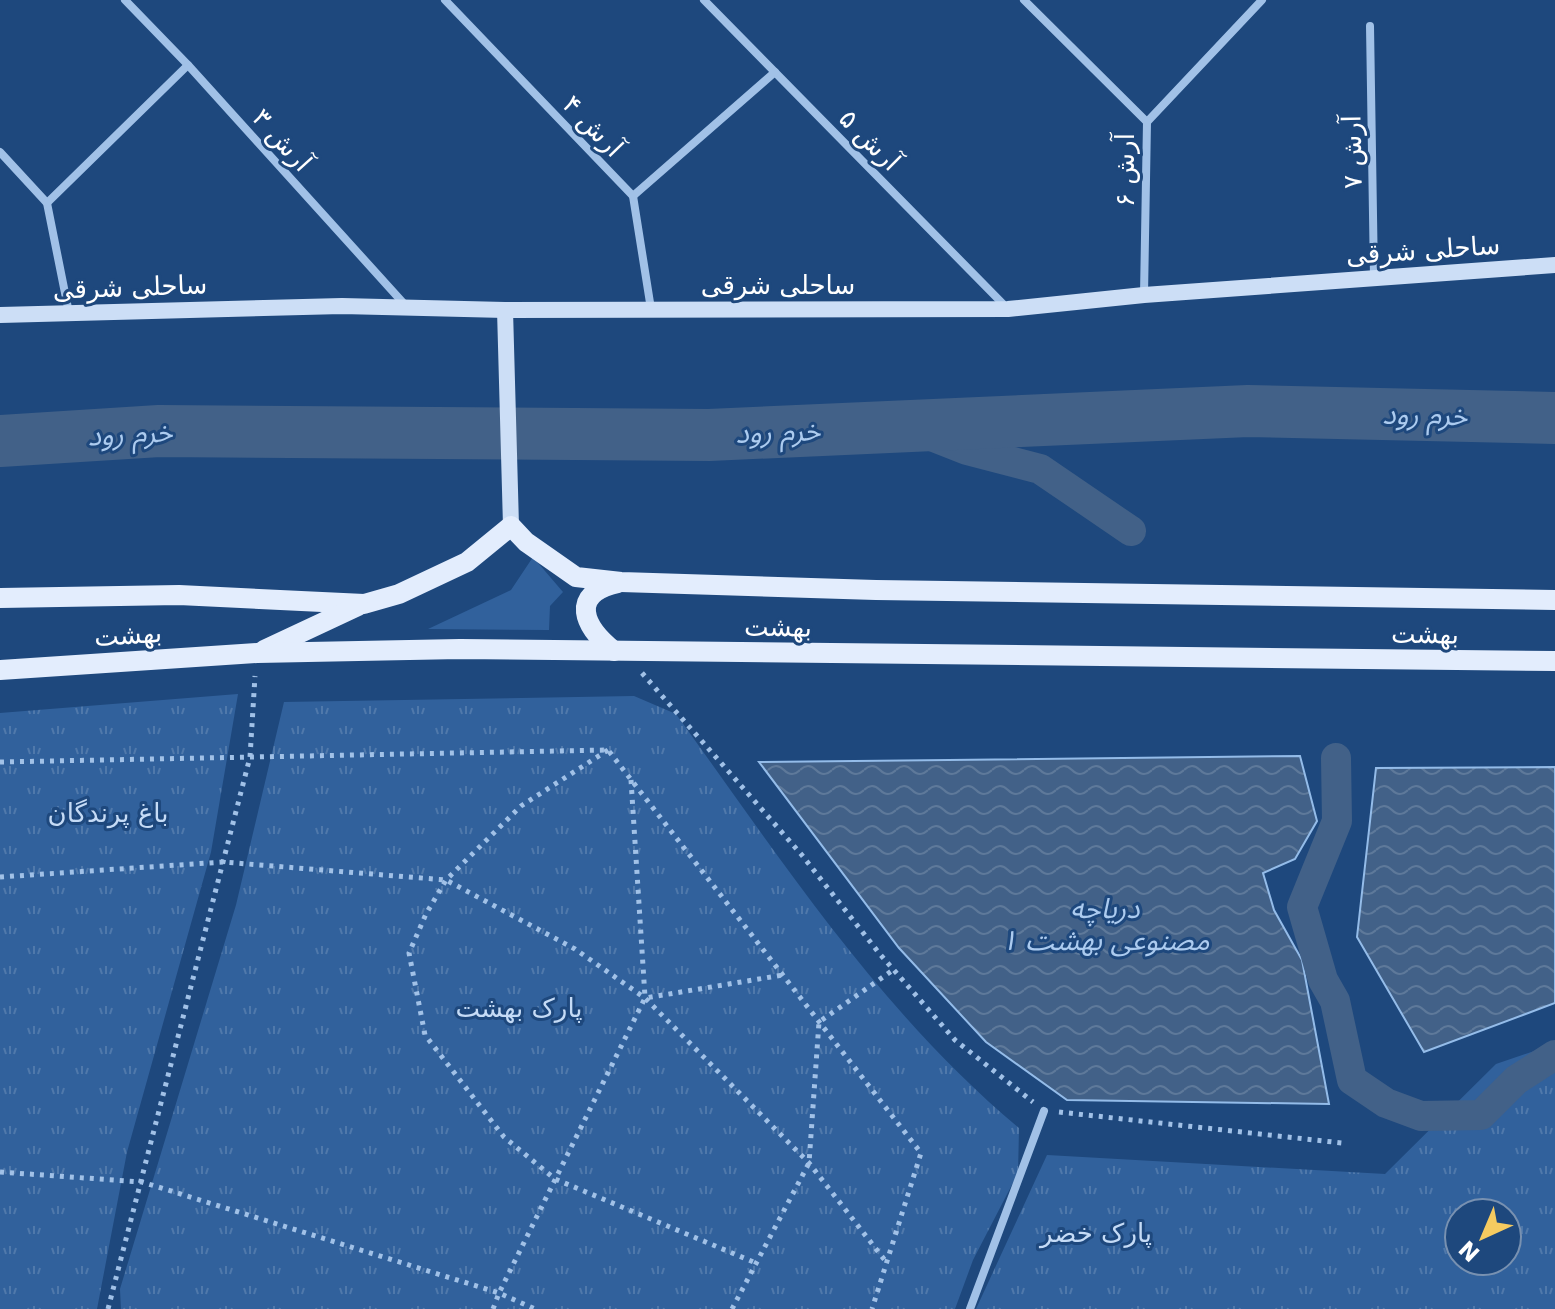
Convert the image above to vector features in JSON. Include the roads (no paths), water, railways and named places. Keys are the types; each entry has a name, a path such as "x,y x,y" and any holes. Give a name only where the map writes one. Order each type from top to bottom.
{"main road":[{"name":"ساحلی شرقی","path":"0,315 342,306 505,310 1008,309 1144,295 1555,265"},
{"path":"505,310 511,526"},
{"name":"بهشت","path":"0,598 179,595 364,604 399,594 467,562 511,526 526,542 576,577 621,582 876,590 1555,600"},
{"path":"618,651 592,632 586,607 589,597 601,587 621,582"},
{"path":"257,653 364,604"},
{"name":"بهشت","path":"0,670 257,653 460,649 1555,661"}],"street":[{"name":"آرش ۳","path":"125,0 188,65 408,308"},
{"name":"آرش ۴","path":"445,0 633,196"},
{"name":"آرش ۵","path":"704,0 1008,309"},
{"name":"آرش ۶","path":"1024,0 1147,122 1144,295"},
{"path":"1147,122 1262,0"},
{"name":"آرش ۷","path":"1370,26 1374,277"},
{"path":"47,203 188,65"},
{"path":"651,310 633,196 775,72"},
{"path":"0,152 47,203 69,313"},
{"path":"970,1309 1044,1111"}],"water":[{"name":"دریاچه مصنوعی بهشت ۱","path":"1300,756 1317,821 1295,859 1263,873 1274,910 1302,960 1329,1104 1067,1100 986,1042 899,948 759,762"},
{"path":"1555,767 1555,1003 1424,1052 1357,937 1376,768"}],"waterway":[{"name":"خرم رود","path":"0,441 159,431 709,435 1248,411 1555,418"},
{"path":"906,426 967,450 1040,469 1131,531"},
{"path":"1336,758 1337,821 1302,907 1323,980 1335,1001 1352,1080 1386,1103 1421,1116 1481,1115 1516,1080 1555,1055"}],"park label":[{"name":"باغ پرندگان","path":"108,813"},
{"name":"پارک بهشت","path":"519,1008"},
{"name":"پارک خضر","path":"1096,1233"}]}
